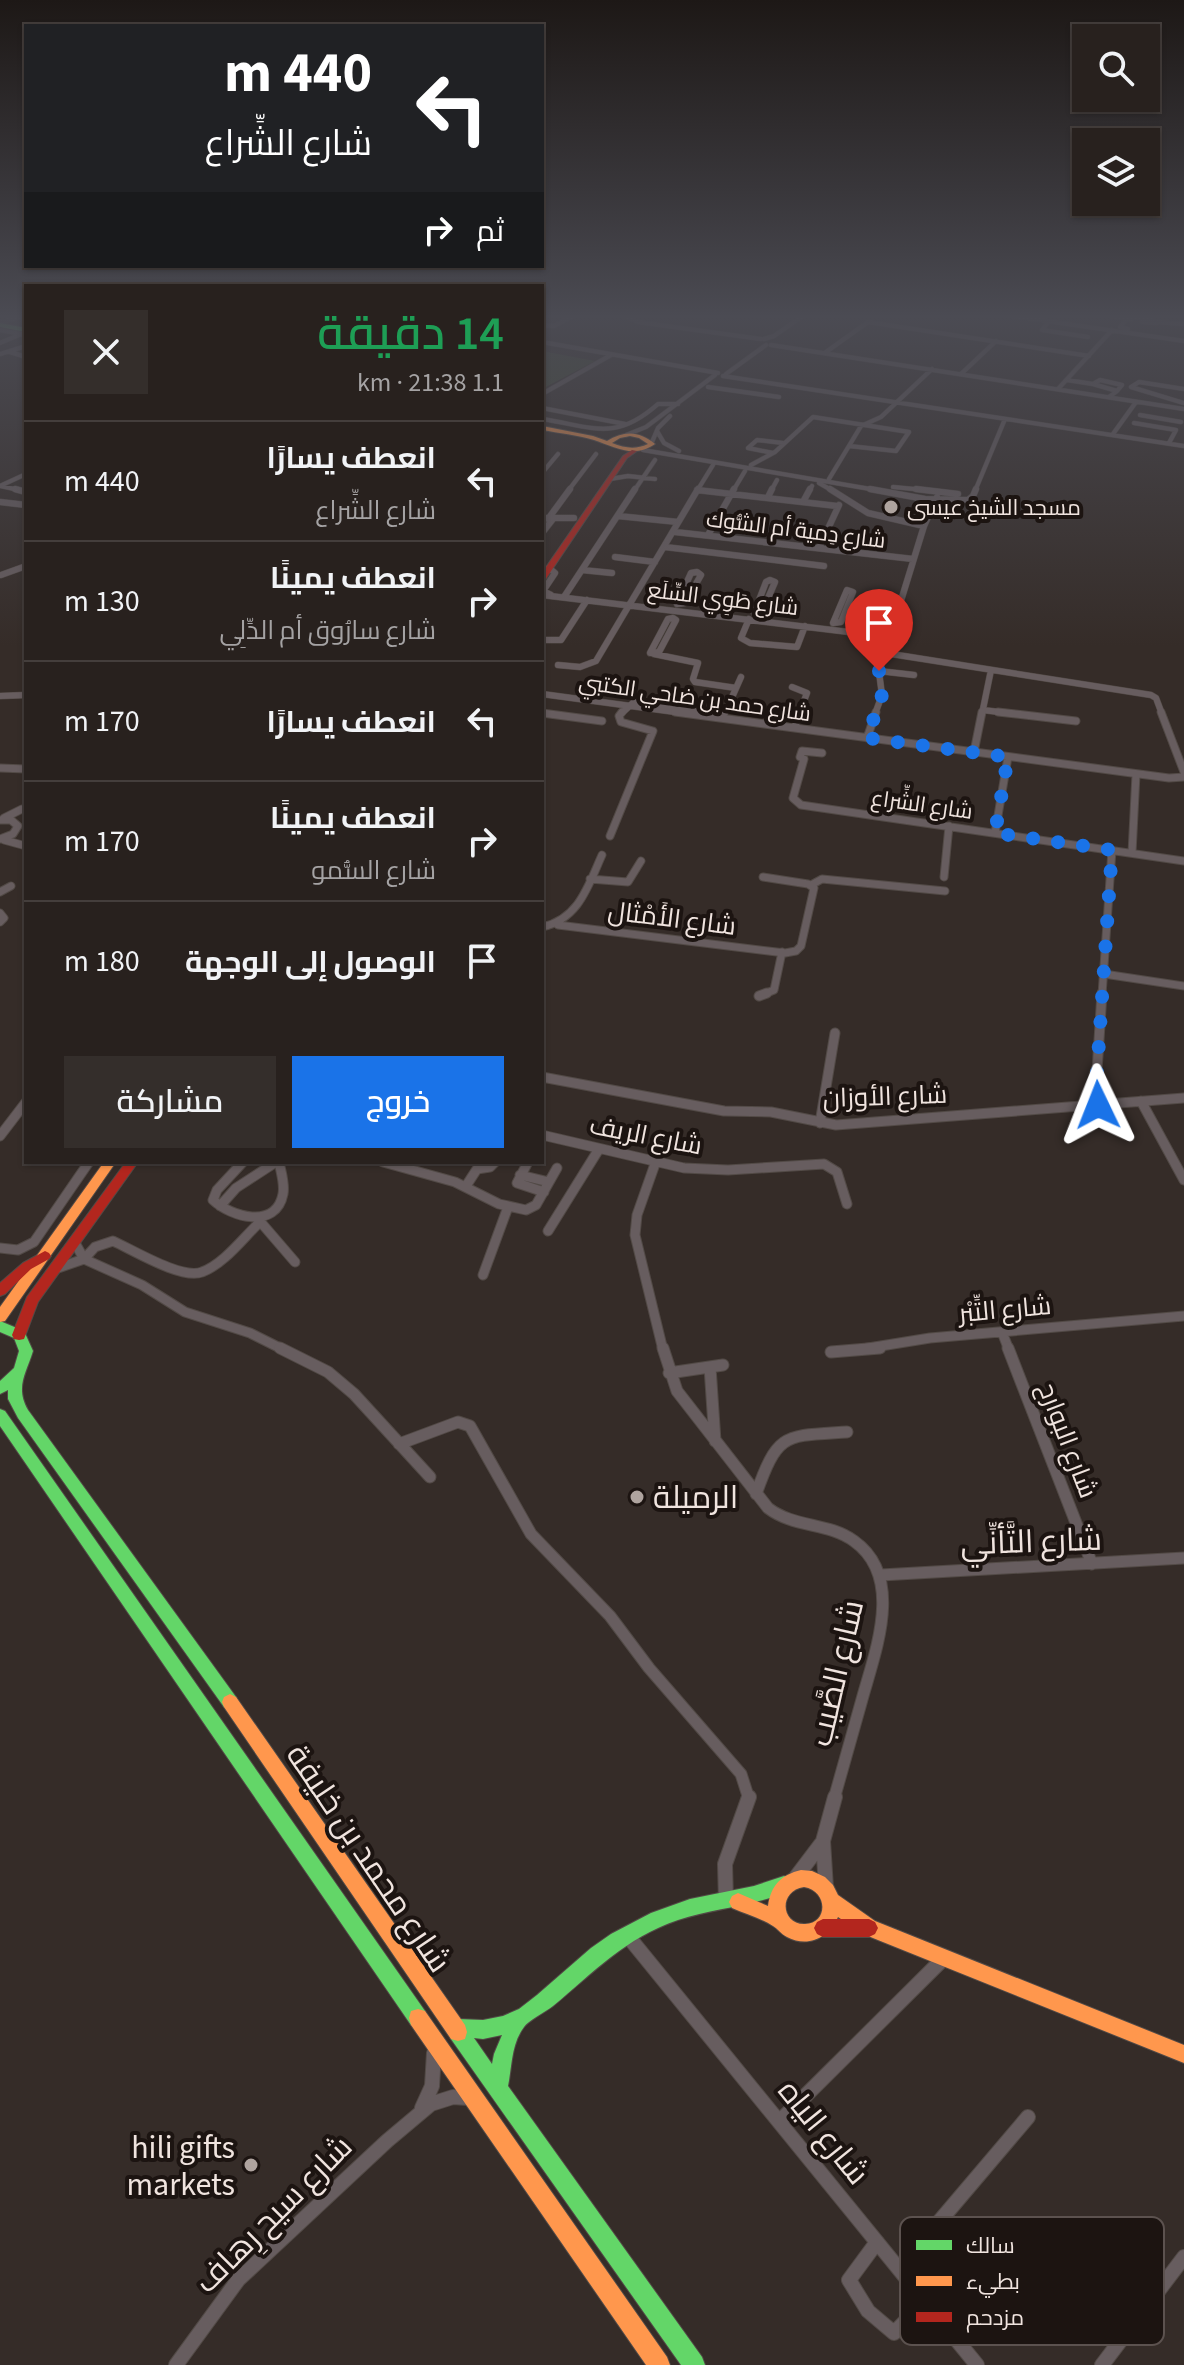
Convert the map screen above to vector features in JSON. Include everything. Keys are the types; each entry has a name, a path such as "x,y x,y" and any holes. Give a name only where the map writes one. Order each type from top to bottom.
{"main road":[{"path":"546,425 611,446 648,443"},
{"path":"554,425 620,430 641,436 648,443"},
{"path":"611,446 620,430"},
{"path":"544,569 618,475 626,456 648,443"},
{"path":"544,569 568,521 616,457 611,446"},
{"path":"0,1317 109,1164"},
{"path":"19,1335 27,1309 131,1164"},
{"path":"0,1291 27,1266 45,1256"},
{"path":"0,1326 19,1335 25,1345 25,1358 15,1377 0,1389"},
{"name":"شارع محمد بن خليفة","path":"15,1377 18,1406 184,1635 451,2023 694,2365"},
{"name":"شارع محمد بن خليفة","path":"0,1415 659,2365"},
{"path":"0,1436 26,1451"},
{"path":"451,2023 478,2033 498,2031 516,2023 601,1951 627,1935 678,1911 764,1894 789,1882 815,1881 829,1897 869,1928 1184,2054"},
{"path":"783,1921 778,1903 789,1882"},
{"path":"823,1928 829,1921 829,1897"},
{"path":"728,1901 763,1910 803,1934 823,1928 869,1928"},
{"path":"498,2089 503,2054 516,2023"}],"street":[{"path":"608,425 620,430 644,429 649,425"},
{"path":"620,430 631,425"},
{"path":"648,443 667,425"},
{"path":"708,535 745,471 761,467 803,425"},
{"path":"829,479 864,425"},
{"path":"849,446 896,451 909,432 866,425"},
{"path":"648,443 739,466 761,467 805,478 829,479 934,502 968,500 973,496 1002,425"},
{"path":"1051,425 1184,446"},
{"path":"1113,434 1119,425"},
{"path":"1144,425 1175,435 1169,443"},
{"path":"1160,429 1162,425"},
{"path":"1147,430 1160,429"},
{"path":"773,453 748,448 759,439 783,443"},
{"path":"648,443 853,484 973,496"},
{"path":"648,443 664,443 683,452"},
{"path":"544,471 558,454"},
{"path":"548,519 596,454"},
{"path":"564,597 655,460"},
{"path":"558,665 580,667 595,663 713,465"},
{"path":"739,466 745,471"},
{"path":"0,486 24,475"},
{"path":"618,475 655,479"},
{"path":"805,478 882,518 924,526"},
{"path":"768,497 777,480"},
{"path":"838,496 840,489 853,484"},
{"path":"0,486 24,492"},
{"path":"803,502 812,486"},
{"path":"697,490 837,506 849,503"},
{"path":"867,738 882,695 879,671 934,502 932,491"},
{"path":"0,502 24,505"},
{"path":"819,548 837,506"},
{"path":"618,516 678,522"},
{"path":"548,519 568,521"},
{"name":"شارع دِمية أم الشُّوك","path":"675,532 913,559"},
{"path":"665,547 824,566"},
{"path":"615,557 655,562"},
{"path":"1,575 24,567"},
{"path":"544,569 555,573 544,590"},
{"path":"582,570 612,573"},
{"path":"676,611 685,603 700,573 691,573 676,602 676,611 676,620 659,652 654,654 660,658 699,665 694,681 736,688"},
{"path":"753,618 753,610 766,581 774,581 762,612 753,618 741,638 750,643 795,647 805,626"},
{"path":"851,590 841,622 835,627 832,621 844,591 851,590"},
{"path":"544,592 551,595"},
{"name":"شارع طَوِي السِّلَع","path":"544,595 835,627 890,637"},
{"path":"544,640 561,640 587,600"},
{"name":"شارع حمد بن ضاحي الكتبي","path":"544,694 1136,774 1182,774 1156,701 1140,693 885,653"},
{"path":"974,752 991,670"},
{"path":"879,671 914,675"},
{"path":"725,713 741,677"},
{"path":"792,687 807,693 796,723"},
{"path":"0,696 24,695"},
{"path":"0,705 13,696"},
{"path":"610,836 653,731 621,722 619,716 626,706 640,701 844,729 849,736"},
{"path":"983,710 1076,721"},
{"path":"544,713 602,721"},
{"name":"شارع الشِّراع","path":"822,753 802,751 793,796 799,804 1184,861"},
{"path":"995,833 1008,757"},
{"path":"0,768 24,769"},
{"path":"1132,853 1136,774"},
{"path":"0,820 24,807"},
{"path":"24,807 17,817 16,828 24,845"},
{"path":"0,820 16,828"},
{"path":"944,877 949,826"},
{"path":"0,839 16,828"},
{"path":"0,839 24,845"},
{"path":"1098,1105 1096,1087 1112,850"},
{"path":"558,925 573,914 602,855"},
{"path":"590,879 628,882 641,861"},
{"path":"763,877 811,885"},
{"path":"811,885 818,879 945,891"},
{"path":"759,996 774,990 782,952 794,952 801,946 814,889 811,885"},
{"path":"0,892 11,886"},
{"path":"0,913 4,918 0,922"},
{"name":"شارع الأَمْثال","path":"544,927 558,925 782,952"},
{"path":"1104,974 1184,986"},
{"path":"820,1123 835,1033"},
{"name":"شارع الأوزان","path":"544,1079 724,1111 771,1112 844,1125 1184,1098"},
{"path":"1141,1101 1184,1180"},
{"path":"0,1136 24,1105"},
{"name":"شارع الريف","path":"544,1135 655,1164 699,1170 762,1171 829,1165 837,1172 847,1204"},
{"path":"548,1231 599,1149"},
{"path":"0,1248 18,1250 34,1242 88,1164"},
{"path":"241,1164 213,1200 241,1217 258,1219 295,1262"},
{"path":"220,1206 236,1188 275,1164"},
{"path":"55,1270 84,1259 102,1243 116,1241 182,1273 199,1274 214,1266 258,1219 281,1202 283,1190 278,1164"},
{"path":"466,1186 477,1169 489,1168 493,1164"},
{"path":"527,1164 517,1180 519,1184 544,1192"},
{"name":"شارع الصَّيب","path":"655,1164 637,1215 635,1235 669,1373 677,1391 756,1494 782,1518 839,1533 854,1541 867,1552 881,1575 884,1600 881,1628 823,1841 810,1862 789,1882"},
{"path":"411,1166 466,1186 508,1207 532,1209 557,1168"},
{"path":"520,1175 549,1182"},
{"path":"483,1275 508,1207"},
{"path":"75,1243 84,1259 142,1285 185,1312 250,1333 328,1372 354,1394 430,1477"},
{"name":"شارع التِّبْر","path":"831,1352 1002,1332 1184,1316"},
{"name":"شارع البوارح","path":"1002,1332 1092,1564"},
{"path":"669,1373 723,1365"},
{"path":"710,1367 715,1441"},
{"path":"399,1444 453,1423 463,1422 470,1426 531,1534 610,1616 649,1668 741,1774 749,1794 748,1804 725,1864 728,1901"},
{"path":"756,1494 771,1451 777,1444 795,1436 847,1432"},
{"name":"شارع التَّأنِّي","path":"881,1575 1184,1558"},
{"name":"شارع الصَّيب","path":"823,1841 829,1897"},
{"name":"شارع الياه","path":"627,1935 899,2269"},
{"path":"780,2121 943,1959"},
{"name":"شارع سيح رِهاف","path":"421,2112 434,2073 430,2034"},
{"name":"شارع سيح رِهاف","path":"176,2365 238,2280 421,2112 431,2104 453,2097 475,2100"},
{"path":"943,2217 1028,2117"},
{"path":"877,2242 849,2280 851,2288 883,2329 894,2333 900,2327"},
{"path":"1164,2283 1184,2257"},
{"name":"شارع الياه","path":"961,2345 977,2365"},
{"path":"1102,2365 1117,2345"}],"traffic: fast":[{"path":"0,1326 19,1335 26,1351 20,1371 0,1389"},
{"path":"15,1377 15,1399 23,1414 230,1702"},
{"path":"0,1415 418,2018"},
{"path":"458,2028 483,2030 505,2025 525,2015 617,1940 657,1919 784,1885"},
{"path":"499,2084 503,2054 516,2023"},
{"path":"458,2032 694,2365"}],"traffic: slow":[{"path":"544,428 607,444"},
{"path":"630,435 652,444 630,450 607,444 618,437 630,435"},
{"path":"0,1317 109,1164"},
{"path":"230,1702 458,2032"},
{"path":"804,1879 823,1887 831,1906 823,1925 804,1933 785,1925 777,1906 785,1887 804,1879"},
{"path":"831,1901 869,1928 1184,2054"},
{"path":"738,1902 783,1921"},
{"path":"418,2018 659,2365"}],"traffic: jam":[{"path":"544,575 625,457 634,451"},
{"path":"19,1335 32,1300 131,1164"},
{"path":"0,1291 27,1266 45,1256"},
{"path":"823,1928 869,1928"}],"place":[{"name":"مسجد الشيخ عيسى","path":"891,507"},
{"name":"الرميلة","path":"637,1497"},
{"name":"hili gifts markets","path":"251,2165"}],"route":[{"path":"879,671 882,695 867,738 1008,757 995,833 1112,850 1096,1087 1098,1105"}]}
